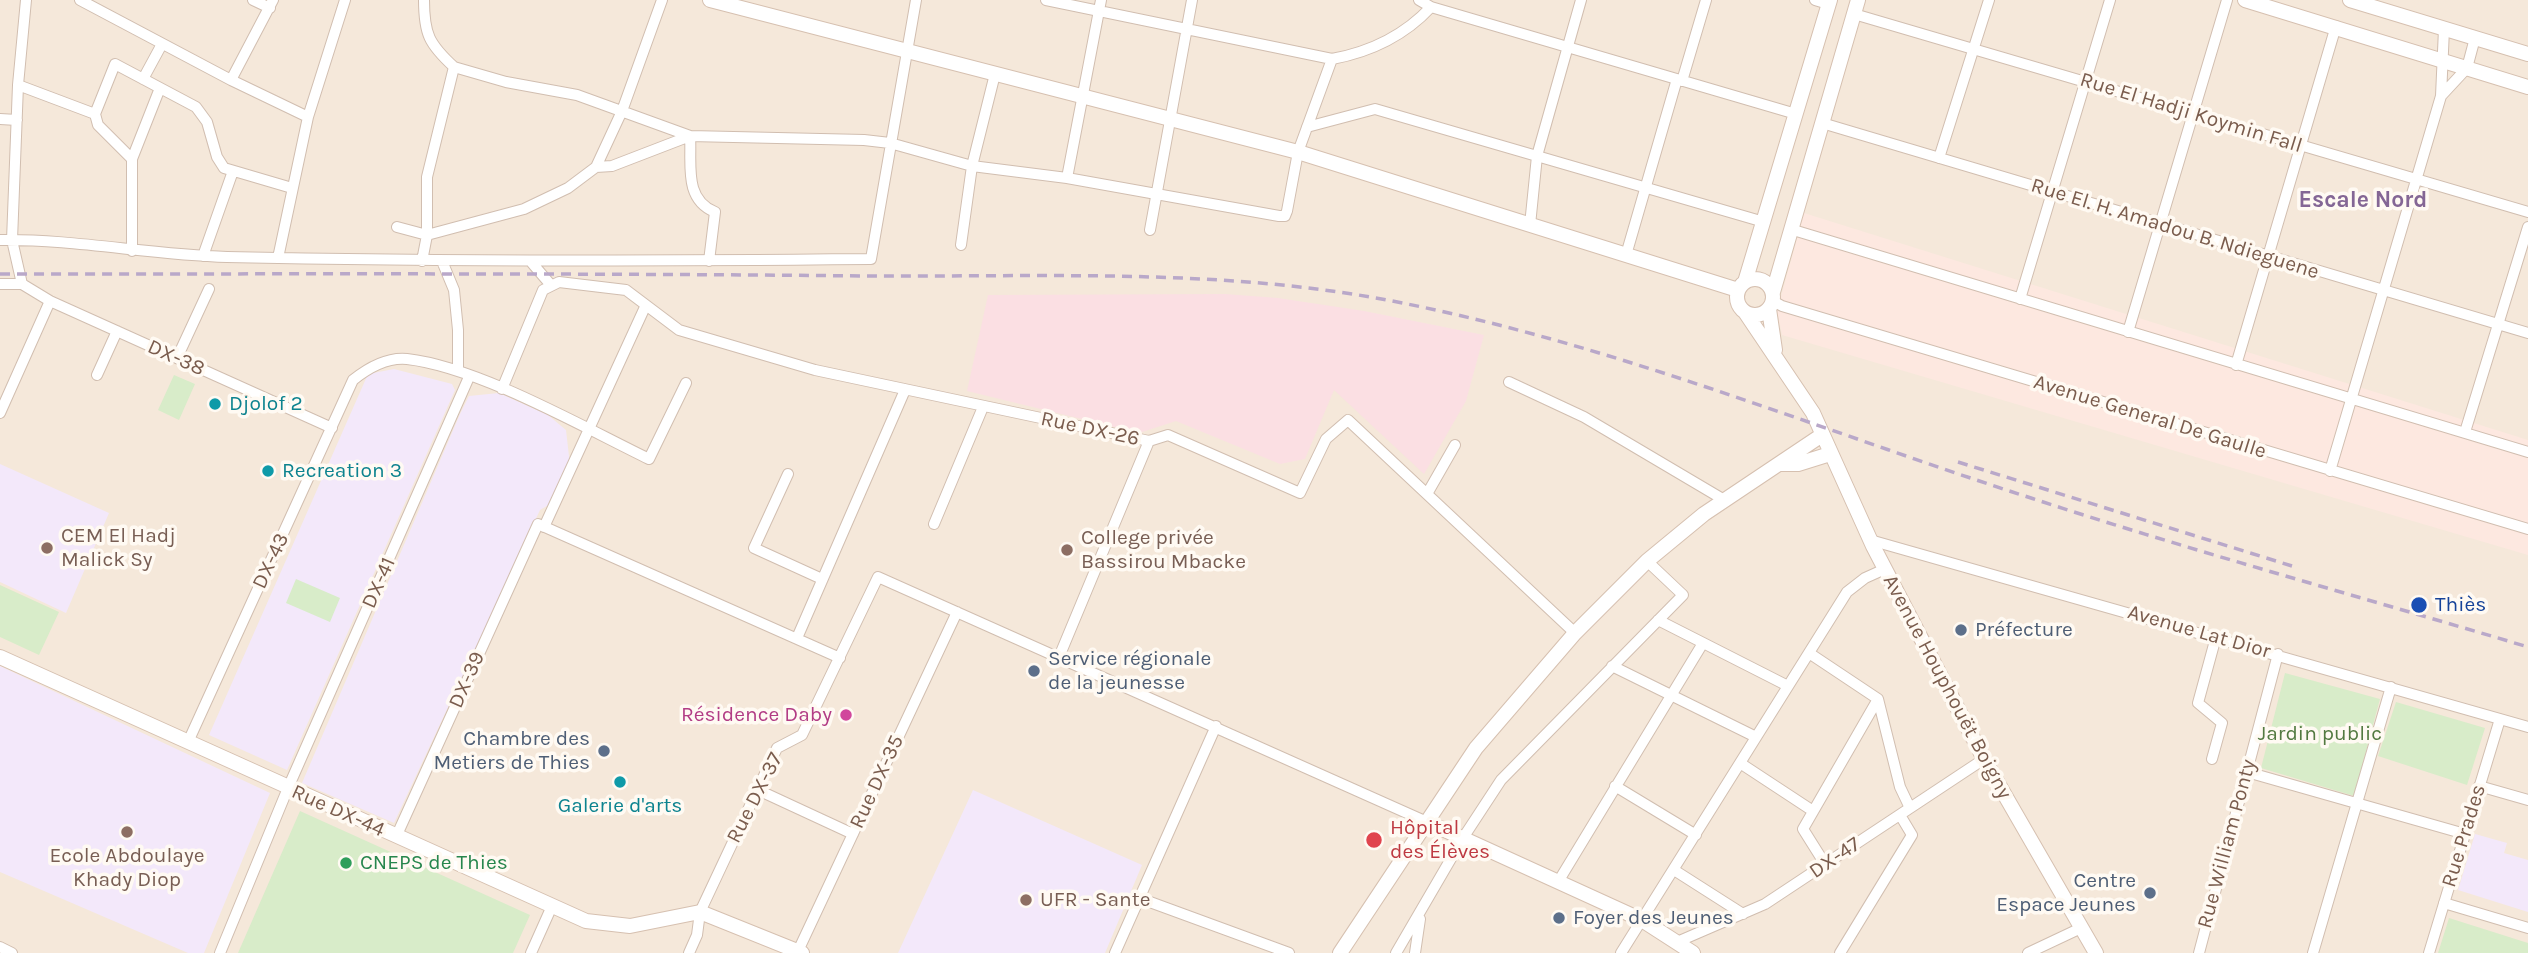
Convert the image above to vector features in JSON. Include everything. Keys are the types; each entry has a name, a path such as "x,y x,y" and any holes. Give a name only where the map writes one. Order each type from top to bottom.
{"main road":[{"path":"710,0 736,3 906,51 1171,117 1298,152 1626,256 1742,286 1762,280 1772,301"},
{"path":"2245,0 2528,87"},
{"path":"2350,0 2528,54"},
{"path":"1772,301 1755,315 1745,312 1738,302 1796,114 1824,1"},
{"path":"1776,355 1772,301 1790,229 1856,7"},
{"name":"Avenue Houphouët Boigny","path":"1745,312 1813,413 1870,540 1984,759 2096,953"},
{"path":"1340,953 1476,748 1575,633 1647,561 1704,514 1822,435"},
{"path":"1782,464 1798,464 1830,453"},
{"name":"Rue DX-44","path":"0,657 586,921 630,926 701,912"},
{"path":"1427,822 1642,920 1693,953"},
{"path":"701,912 800,952"}],"street":[{"path":"0,285 22,284 12,240 18,85 26,0"},
{"path":"80,0 231,80 308,117"},
{"path":"231,80 272,4 253,0"},
{"path":"278,258 308,117 345,0"},
{"path":"424,0 426,35 454,67 506,82 577,95 690,136 890,143 972,166 1067,178 1285,215 1298,152 1332,59"},
{"path":"397,227 427,235 524,209 568,188 596,167 622,111 662,0"},
{"path":"0,240 202,256 278,258 532,263 871,259 916,0"},
{"path":"1046,0 1100,6 1186,28 1332,59 1361,53 1413,26 1431,7"},
{"path":"1150,230 1192,0"},
{"path":"1419,0 1431,7 1796,114"},
{"path":"1530,226 1537,156 1581,0"},
{"path":"1626,256 1645,188 1706,0"},
{"path":"1940,158 1989,0"},
{"path":"2020,299 2110,0"},
{"path":"2128,332 2227,0"},
{"path":"1067,178 1100,6"},
{"name":"Rue El Hadji Koymin Fall","path":"1856,7 1974,49 2528,212"},
{"path":"2236,365 2336,26"},
{"path":"2330,471 2441,96 2444,29"},
{"path":"2441,96 2467,68 2476,38"},
{"path":"143,79 162,44"},
{"path":"132,159 98,125 95,114 115,64 196,107 206,122 217,157 224,168 292,188"},
{"path":"422,261 427,235 427,177 454,67"},
{"path":"961,245 972,166 995,74"},
{"path":"18,85 95,114"},
{"path":"132,251 132,159 160,88"},
{"path":"1307,127 1375,109 1764,222"},
{"path":"0,119 17,120"},
{"name":"Rue El. H. Amadou B. Ndieguene","path":"1822,123 2383,291 2436,303 2528,333"},
{"path":"596,167 612,166 690,136"},
{"path":"690,136 692,188 701,203 715,212 709,261"},
{"path":"202,256 233,171"},
{"path":"2465,432 2528,228"},
{"path":"1790,229 2528,452"},
{"path":"442,261 454,290 458,371 589,429 649,459 686,383"},
{"path":"502,389 543,290 550,284 532,263"},
{"name":"DX-38","path":"22,284 50,301 332,428"},
{"name":"Rue DX-26","path":"550,284 626,290 669,324 697,336 815,370 1149,441 1168,435 1300,494 1326,439 1348,420 1427,494"},
{"path":"177,358 209,289"},
{"path":"0,413 50,301"},
{"name":"Avenue General De Gaulle","path":"1772,301 2528,529"},
{"name":"DX-39","path":"396,837 645,307"},
{"path":"97,375 117,331"},
{"name":"DX-43","path":"188,743 353,380 369,367 404,359 458,371"},
{"name":"DX-41","path":"220,953 288,788 470,377"},
{"path":"1508,382 1584,417 1726,501"},
{"path":"797,638 905,390"},
{"path":"934,524 982,407"},
{"path":"1059,657 1149,441"},
{"path":"1455,445 1427,494 1575,633"},
{"path":"788,474 754,548 822,579"},
{"path":"541,526 840,658"},
{"name":"Avenue Lat Dior","path":"1870,540 2528,727"},
{"path":"1396,953 1463,838 1502,780 1684,595 1647,561"},
{"path":"1621,953 1847,592 1865,578 1885,569"},
{"name":"Rue DX-37","path":"689,953 697,935 701,912 777,748 802,735 878,577 957,612"},
{"path":"957,612 1427,822"},
{"name":"Rue DX-35","path":"800,952 957,612"},
{"path":"1658,620 1788,686"},
{"path":"2212,759 2222,723 2199,703 2216,637"},
{"path":"1558,882 1703,642"},
{"path":"1809,653 1878,699 1899,787 1910,808"},
{"name":"Rue William Ponty","path":"2199,953 2278,654"},
{"path":"1612,666 1756,737"},
{"path":"2313,953 2391,687"},
{"path":"1825,864 1803,829 1878,699"},
{"name":"Rue Prades","path":"2429,953 2500,719"},
{"path":"1115,953 1216,726"},
{"name":"DX-47","path":"1677,943 1765,904 1984,759"},
{"path":"1740,763 1813,811"},
{"path":"2246,772 2465,834"},
{"path":"1615,786 1696,835"},
{"path":"2479,786 2528,800"},
{"path":"758,790 853,834"},
{"path":"1840,953 1912,835 1900,815"},
{"path":"1674,870 1743,914"},
{"path":"1139,898 1289,953"},
{"path":"2444,903 2528,928"},
{"path":"531,953 552,906"},
{"path":"1415,953 1420,913"},
{"path":"2028,953 2081,928"},
{"path":"0,947 12,953"}],"shaded area":[{"path":"0,0 2528,0 2528,953 0,953"},
{"path":"1804,213 2528,440 2528,555 1782,335 1777,311"},
{"path":"1225,294 1278,298 1364,311 1484,335 1466,401 1424,474 1334,390 1305,459 1280,464 1176,421 1139,433 967,391 988,295"},
{"path":"394,369 452,384 455,390 287,770 209,735 368,374"},
{"path":"499,393 548,415 566,430 570,465 552,503 540,510 394,823 302,783 469,396"},
{"name":"CEM El Hadj Malick Sy","path":"0,464 109,513 66,613 0,582"},
{"name":"Ecole Abdoulaye Khady Diop","path":"0,666 270,793 204,953 188,953 0,872"},
{"name":"UFR - Sante","path":"973,790 1142,865 1105,953 898,953"},
{"path":"2475,834 2507,843 2504,853 2528,860 2528,912 2458,890"}],"green space":[{"path":"174,375 195,384 179,420 158,410"},
{"path":"296,579 340,598 330,622 286,603"},
{"path":"0,585 59,612 39,655 0,637"},
{"name":"Jardin public","path":"2285,673 2380,699 2354,796 2261,768"},
{"path":"2396,702 2485,728 2467,785 2378,756"},
{"name":"CNEPS de Thies","path":"300,811 530,915 513,953 238,953"},
{"path":"2449,918 2528,943 2528,953 2438,953"}],"railway":[{"path":"0,274 1129,276 1259,283 1323,290 1387,300 1551,339 1712,389 2093,518 2528,647"},
{"path":"1958,462 2292,566"}],"place":[{"name":"Djolof 2","path":"215,404"},
{"name":"Recreation 3","path":"268,471"},
{"name":"CEM El Hadj Malick Sy","path":"47,548"},
{"name":"College privée Bassirou Mbacke","path":"1067,550"},
{"name":"Thiès","path":"2419,605"},
{"name":"Préfecture","path":"1961,630"},
{"name":"Service régionale de la jeunesse","path":"1034,671"},
{"name":"Résidence Daby","path":"846,715"},
{"name":"Chambre des Metiers de Thies","path":"604,751"},
{"name":"Galerie d'arts","path":"620,782"},
{"name":"Ecole Abdoulaye Khady Diop","path":"127,832"},
{"name":"Hôpital des Élèves","path":"1374,840"},
{"name":"CNEPS de Thies","path":"346,863"},
{"name":"Centre Espace Jeunes","path":"2150,893"},
{"name":"UFR - Sante","path":"1026,900"},
{"name":"Foyer des Jeunes","path":"1559,918"}],"district":[{"name":"Escale Nord","path":"2363,200"}]}
